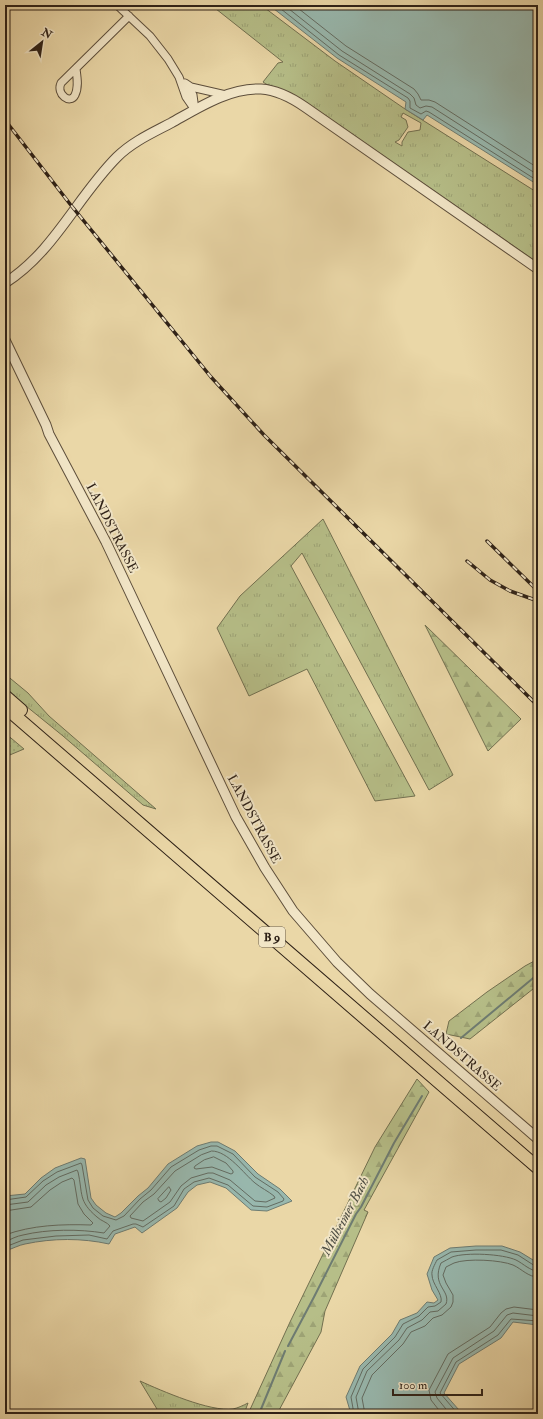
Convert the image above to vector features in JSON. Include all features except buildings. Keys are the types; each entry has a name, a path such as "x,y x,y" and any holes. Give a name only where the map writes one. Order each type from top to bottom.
{"highway":[{"name":"B 9","path":"5,696 538,1157"},
{"name":"B 9","path":"5,707 538,1168"}],"street":[{"path":"117,5 150,36 163,51 179,77 186,97 194,110"},
{"path":"76,69 129,16"},
{"path":"179,77 193,95 194,110"},
{"path":"185,83 191,87 226,95"},
{"path":"5,283 14,277 47,246 103,172 118,156 143,138 194,110 226,95 261,89 279,93 291,98 538,269"},
{"path":"5,275 24,268"},
{"path":"5,340 49,434"},
{"path":"5,353 41,423 49,434"},
{"name":"LANDSTRASSE","path":"49,434 106,542 236,817 265,868 293,911 337,962 370,994 538,1139"}],"green space":[{"path":"211,5 261,5 335,61 405,109 538,193 538,263 303,100 263,82 278,63 283,62","holes":["403,113 421,123 420,130 408,132 402,142 402,146 395,142 399,140 408,127 406,120 401,117"]},
{"path":"323,519 453,775 429,790 302,553 291,566 415,796 375,801 307,669 249,696 217,628 240,596"},
{"path":"425,625 521,719 488,751"},
{"path":"5,674 28,693 49,716 156,809 143,805 63,736 5,689"},
{"path":"5,733 24,749 5,757"},
{"path":"538,959 538,985 470,1039 446,1034 449,1021 487,992"},
{"path":"417,1079 429,1092 364,1210 368,1212 325,1311 321,1332 277,1414 248,1414 290,1322 375,1147"},
{"path":"140,1381 186,1400 212,1407 233,1409 248,1403 244,1414 160,1414"}],"water":[{"path":"269,5 538,5 538,185 427,115 423,120 405,109 406,102 337,58"},
{"path":"211,1142 218,1142 235,1151 258,1174 280,1189 292,1201 267,1211 251,1210 226,1188 210,1182 197,1185 188,1192 177,1208 142,1233 135,1227 115,1234 109,1244 78,1240 57,1240 20,1245 5,1251 5,1196 25,1194 41,1178 55,1168 81,1158 85,1159 91,1198 96,1205 106,1213 115,1217 148,1188 168,1164 197,1146"},
{"path":"502,1246 520,1252 538,1263 538,1325 513,1322 501,1338 459,1364 444,1393 459,1410 465,1414 351,1414 346,1397 360,1366 392,1334 400,1320 417,1313 427,1302 434,1303 438,1300 432,1290 427,1274 434,1257 450,1248"}],"waterway":[{"name":"Mülheimer Bach","path":"461,1038 538,974"},
{"name":"Mülheimer Bach","path":"288,1346 394,1143 422,1096"},
{"name":"Mülheimer Bach","path":"259,1414 285,1351"}],"railway":[{"path":"5,120 70,204 211,377 264,435 538,706"},
{"path":"487,541 538,591"},
{"path":"467,561 490,580 510,591 538,601"}]}
